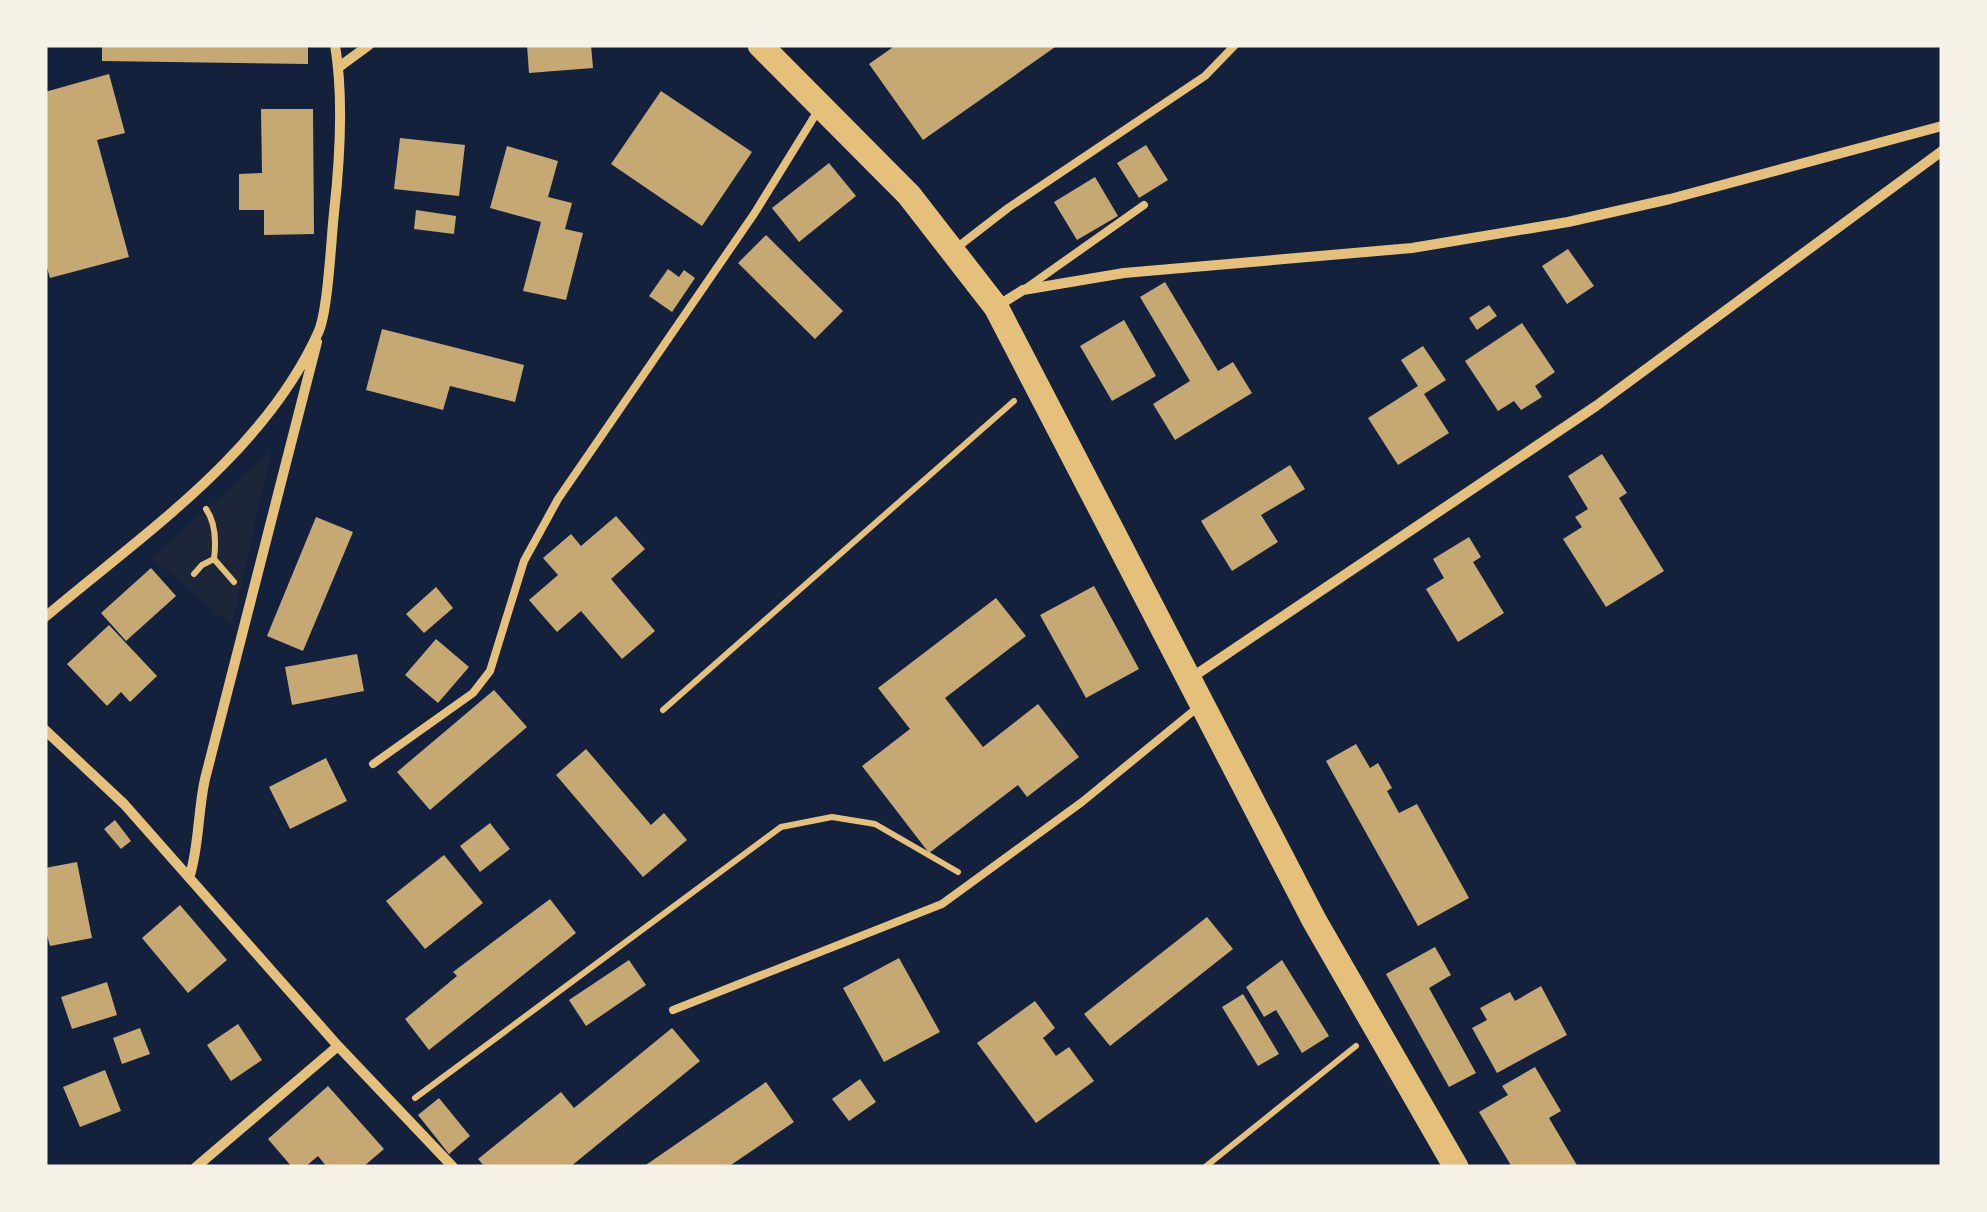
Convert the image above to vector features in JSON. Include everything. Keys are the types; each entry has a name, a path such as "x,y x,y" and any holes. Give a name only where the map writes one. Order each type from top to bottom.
{"main road":[{"path":"760,45 910,195 996,308 1314,920 1456,1167"}],"street":[{"path":"190,875 205,779 320,330 337,181 335,45"},
{"path":"338,67 369,45"},
{"path":"996,308 1023,290 1124,274 1412,248 1568,222 1670,200 1942,126"},
{"path":"1190,679 1596,406 1942,151"},
{"path":"45,617 192,493 260,424 320,330"},
{"path":"45,730 124,804 338,1046 453,1167"},
{"path":"196,1167 338,1046"}],"lane":[{"path":"952,252 1008,208 1205,76 1234,45"},
{"path":"373,764 473,693 490,672 524,561 558,499 754,214 820,108"},
{"path":"1023,290 1144,206"},
{"path":"673,1010 942,904 1082,802 1202,704"}],"path":[{"path":"663,710 1035,382"},
{"path":"192,493 210,515 216,543 214,559 222,572 252,596"},
{"path":"194,574 214,559"},
{"path":"399,1110 781,827 832,817 875,824 953,870 989,870"},
{"path":"1204,1167 1377,1029"}],"shaded area":[{"path":"271,451 232,626 152,558"}],"building":[{"path":"102,45 308,45 308,64 102,61"},
{"path":"527,45 591,45 593,68 529,73"},
{"path":"896,45 1058,45 923,140 869,64"},
{"path":"109,74 125,133 97,140 129,257 50,278 45,261 45,92"},
{"path":"661,91 752,152 702,226 611,164"},
{"path":"261,109 313,109 314,234 264,235 264,210 239,210 239,174 262,173"},
{"path":"400,138 465,145 459,196 394,189"},
{"path":"1146,145 1168,180 1139,198 1117,163"},
{"path":"507,146 558,161 548,197 572,203 565,229 583,233 566,300 523,291 541,222 490,208"},
{"path":"829,163 856,196 799,242 772,208"},
{"path":"1095,177 1118,216 1077,240 1054,202"},
{"path":"416,210 456,216 454,234 414,229"},
{"path":"766,235 843,311 815,339 738,263"},
{"path":"1568,249 1594,286 1567,304 1542,266"},
{"path":"668,269 679,277 684,270 695,278 672,312 649,296"},
{"path":"1165,282 1218,371 1233,362 1252,393 1175,440 1153,404 1190,381 1140,297"},
{"path":"1489,305 1497,316 1477,330 1469,318"},
{"path":"1124,320 1156,376 1112,401 1080,346"},
{"path":"1522,323 1555,372 1535,386 1542,397 1521,410 1514,401 1498,411 1465,361"},
{"path":"382,329 524,365 515,402 450,386 443,410 366,390"},
{"path":"1423,346 1446,380 1424,394 1449,433 1398,465 1368,418 1418,386 1401,360"},
{"path":"1602,454 1627,493 1619,498 1664,571 1606,607 1563,539 1582,527 1575,517 1588,509 1568,476"},
{"path":"1290,465 1305,489 1261,515 1278,542 1232,571 1201,521"},
{"path":"616,516 645,549 611,579 655,631 622,659 581,611 557,632 529,600 558,575 543,558 571,534 581,546"},
{"path":"316,517 353,532 303,651 267,636"},
{"path":"1469,537 1481,557 1473,562 1504,613 1458,642 1426,589 1444,578 1433,559"},
{"path":"151,568 176,596 126,641 101,613"},
{"path":"1094,586 1139,669 1086,698 1040,615"},
{"path":"436,587 453,608 424,633 406,614"},
{"path":"996,598 1026,636 945,698 983,747 1038,704 1079,757 1027,797 1018,785 929,853 862,766 910,729 878,688"},
{"path":"109,625 157,676 130,702 121,692 107,706 67,664"},
{"path":"436,639 469,667 438,703 405,675"},
{"path":"357,654 364,691 292,705 285,667"},
{"path":"494,690 527,727 430,810 397,772"},
{"path":"1356,744 1370,768 1378,763 1392,788 1387,791 1399,813 1417,804 1469,898 1418,926 1326,761"},
{"path":"586,749 651,825 664,813 687,840 643,877 556,775"},
{"path":"326,758 347,801 290,829 269,787"},
{"path":"115,820 131,841 121,849 104,829"},
{"path":"490,823 510,849 480,872 460,846"},
{"path":"444,855 483,903 425,949 386,901"},
{"path":"77,862 92,938 50,946 45,928 45,868"},
{"path":"550,899 576,933 429,1050 405,1019 457,976 453,972"},
{"path":"180,905 227,960 188,993 142,938"},
{"path":"1207,917 1233,949 1110,1046 1084,1014"},
{"path":"1435,947 1451,975 1429,988 1476,1073 1449,1087 1386,974"},
{"path":"899,958 940,1032 884,1062 843,988"},
{"path":"629,960 646,985 586,1026 569,1000"},
{"path":"1282,960 1329,1036 1302,1053 1276,1010 1264,1017 1246,987"},
{"path":"107,982 117,1015 72,1029 61,997"},
{"path":"1541,986 1567,1035 1497,1073 1472,1028 1487,1020 1480,1008 1510,992 1515,1001"},
{"path":"1243,994 1279,1054 1258,1066 1222,1007"},
{"path":"1035,1001 1055,1028 1043,1038 1056,1056 1069,1047 1094,1081 1036,1123 977,1043"},
{"path":"238,1024 262,1060 231,1081 207,1045"},
{"path":"140,1028 150,1054 122,1064 113,1038"},
{"path":"672,1028 700,1061 570,1167 485,1167 478,1159 561,1092 574,1108"},
{"path":"1535,1067 1561,1111 1549,1118 1578,1167 1512,1167 1479,1112 1508,1095 1502,1086"},
{"path":"105,1070 121,1111 80,1127 63,1087"},
{"path":"860,1079 876,1102 849,1121 832,1099"},
{"path":"766,1082 794,1122 728,1167 643,1167"},
{"path":"328,1086 384,1149 363,1167 327,1167 318,1156 305,1167 292,1167 268,1139"},
{"path":"439,1098 470,1136 449,1154 418,1115"}]}
